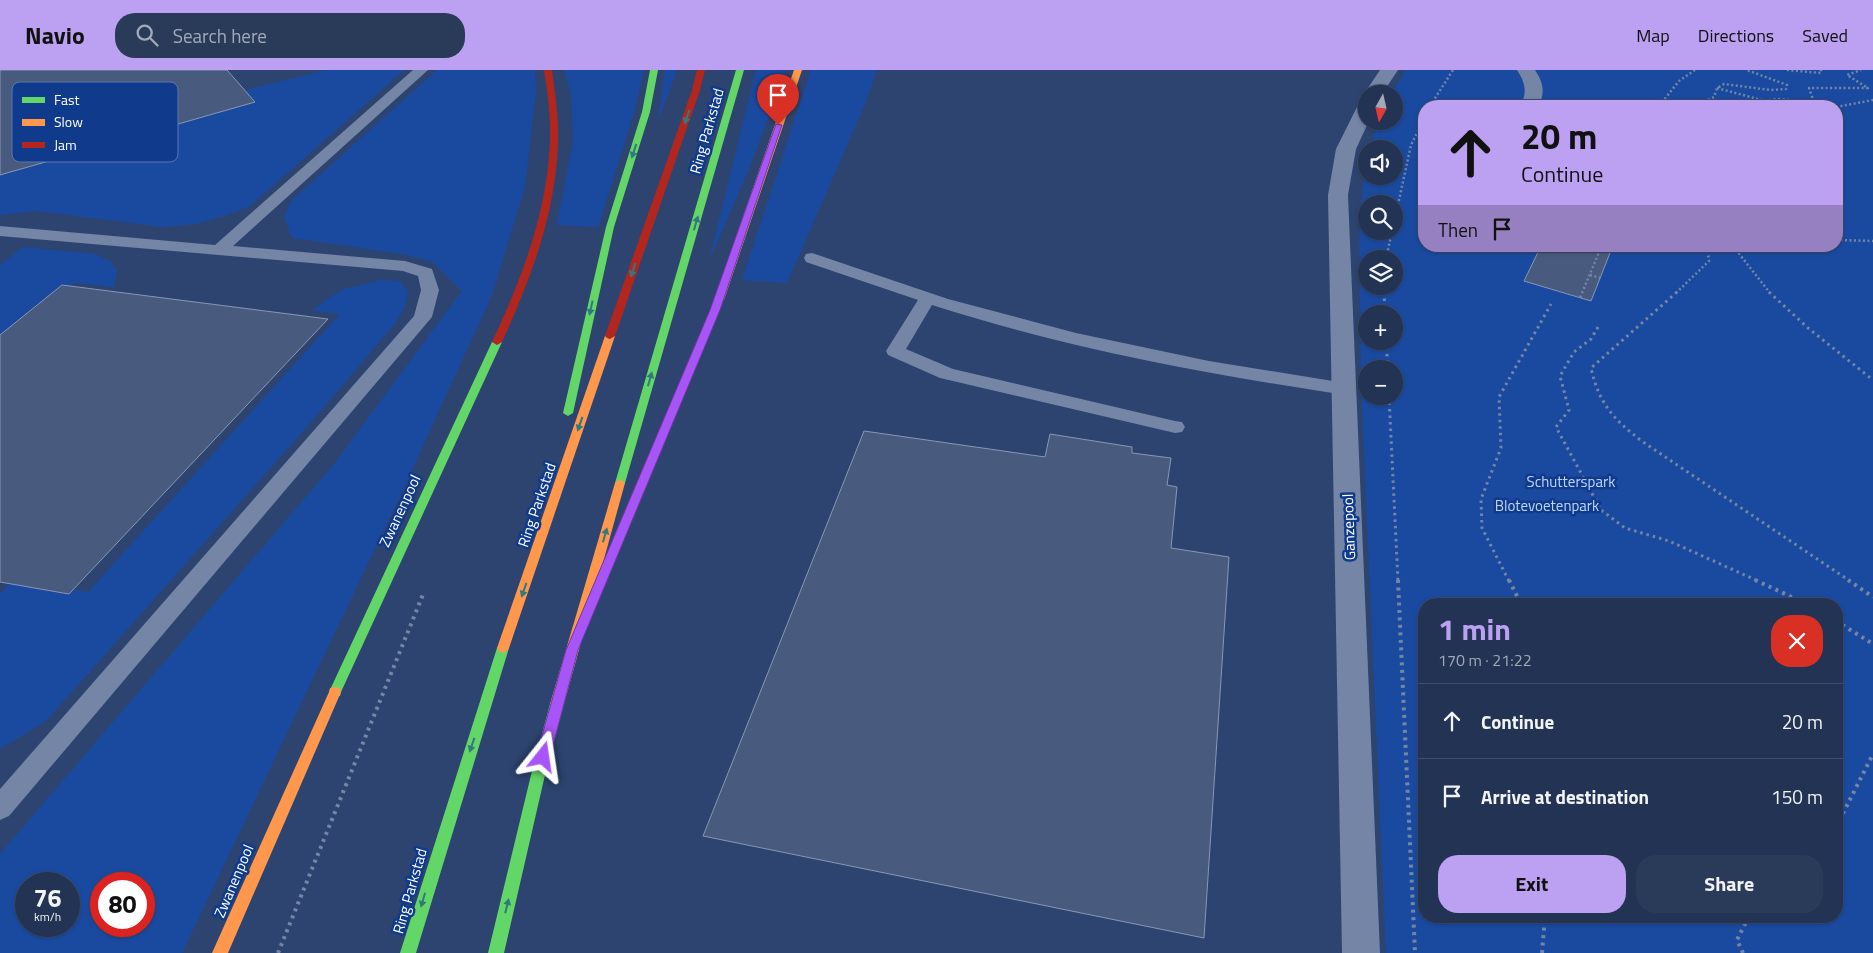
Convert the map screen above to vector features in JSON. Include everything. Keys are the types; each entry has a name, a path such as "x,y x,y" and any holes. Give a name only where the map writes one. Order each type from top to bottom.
{"main road":[{"name":"Zwanenpool","path":"220,953 392,562 519,296 533,258 552,171 557,119 548,70"},
{"path":"539,544 610,227 646,112 654,70"},
{"name":"Ring Parkstad","path":"408,953 445,825 539,544 696,90 701,70"},
{"name":"Ring Parkstad","path":"496,953 538,775 572,650 740,70"},
{"path":"618,539 715,310 798,70"},
{"path":"572,650 611,558"}],"street":[{"path":"1379,85 1389,70"},
{"path":"1526,70 1534,82 1533,100"},
{"name":"Ganzepool","path":"1358,124 1346,149 1338,195 1361,953"}],"lane":[{"path":"220,249 421,70"},
{"path":"0,231 405,266 426,273 430,290 423,318 0,808"},
{"path":"812,258 927,299 1076,340 1248,376 1344,390"},
{"path":"927,299 895,351 946,374 1176,427"}],"path":[{"path":"1434,100 1453,70"},
{"path":"1664,100 1680,81 1695,70"},
{"path":"1717,88 1729,84 1770,90 1786,89 1787,85 1747,70"},
{"path":"1787,70 1816,74 1821,73 1821,70"},
{"path":"1813,100 1809,88 1868,88 1847,75 1862,70"},
{"path":"1717,88 1761,100"},
{"path":"1706,100 1714,97 1717,88"},
{"path":"1771,100 1789,100"},
{"path":"1843,106 1873,100"},
{"path":"1400,195 1411,145 1418,131"},
{"path":"1843,240 1873,241"},
{"path":"1580,298 1599,252"},
{"path":"1708,252 1709,261 1690,280 1591,368 1593,382 1601,403 1616,421 1643,442 1873,597"},
{"path":"1738,252 1769,293 1812,332 1845,355 1873,380"},
{"path":"1590,274 1601,278"},
{"path":"1518,598 1482,528 1481,499 1501,448 1499,397 1551,304"},
{"path":"1598,327 1592,340 1579,347 1571,356 1560,376 1569,410 1556,427 1601,510 1625,528 1669,541 1794,598"},
{"path":"1389,405 1414,953"},
{"path":"1843,626 1873,644"},
{"path":"1843,813 1873,754"},
{"path":"1542,953 1544,923"},
{"path":"1743,953 1738,940 1746,923"}],"green space":[{"path":"326,70 404,70 250,206 224,216 196,224 163,227 36,211 0,215 0,152 12,149 12,162 178,162 178,107"},
{"path":"437,70 535,70 536,90 525,187 492,295 401,494 182,953 0,953 0,854 334,464 462,291 433,262 402,254 292,238 284,217 291,201"},
{"path":"564,70 644,70 634,113 598,227 557,225 573,141 571,93"},
{"path":"665,70 677,70 658,121"},
{"path":"756,70 786,70 751,164 709,261"},
{"path":"811,70 877,70 865,104 787,283 742,280"},
{"path":"1406,70 1873,70 1873,953 1386,953 1362,405 1403,405 1403,360 1361,360 1361,350 1403,350 1403,305 1360,305 1360,295 1403,295 1403,250 1359,250 1359,240 1403,240 1403,195 1362,195 1363,185 1403,185 1403,140 1372,140 1376,130 1403,130 1403,85 1397,85"},
{"path":"23,247 96,254 111,262 117,271 114,287 75,283 0,345 0,265"},
{"path":"381,280 400,281 408,292 405,306 397,321 313,420 46,721 0,749 0,594 15,578 88,592 340,314 312,310 341,290"}],"building":[{"path":"0,70 227,70 255,102 178,124 178,82 12,82 12,162 45,162 0,175"},
{"path":"1538,252 1610,253 1591,301 1524,281"},
{"path":"62,285 328,319 69,594 0,582 0,335"},
{"path":"864,431 1045,457 1050,434 1132,447 1132,453 1171,458 1167,485 1177,487 1171,548 1229,557 1204,938 703,836"}],"traffic: fast":[{"path":"568,413 610,227 646,112 654,70"},
{"path":"620,483 740,70"},
{"path":"335,692 497,342"},
{"path":"408,953 503,648"},
{"path":"496,953 538,775 557,704"}],"traffic: slow":[{"path":"719,300 798,70"},
{"path":"503,648 610,336"},
{"path":"557,704 620,483"},
{"path":"220,953 335,692"}],"traffic: jam":[{"path":"497,342 525,277 545,210 551,176 554,141 553,106 548,70"},
{"path":"610,336 696,90 701,70"},
{"path":"622,531 719,300"}],"route":[{"path":"543,757 572,650 715,310 778,125"}],"park label":[{"name":"Schutterspark","path":"1571,482"},
{"name":"Blotevoetenpark","path":"1547,506"}]}
